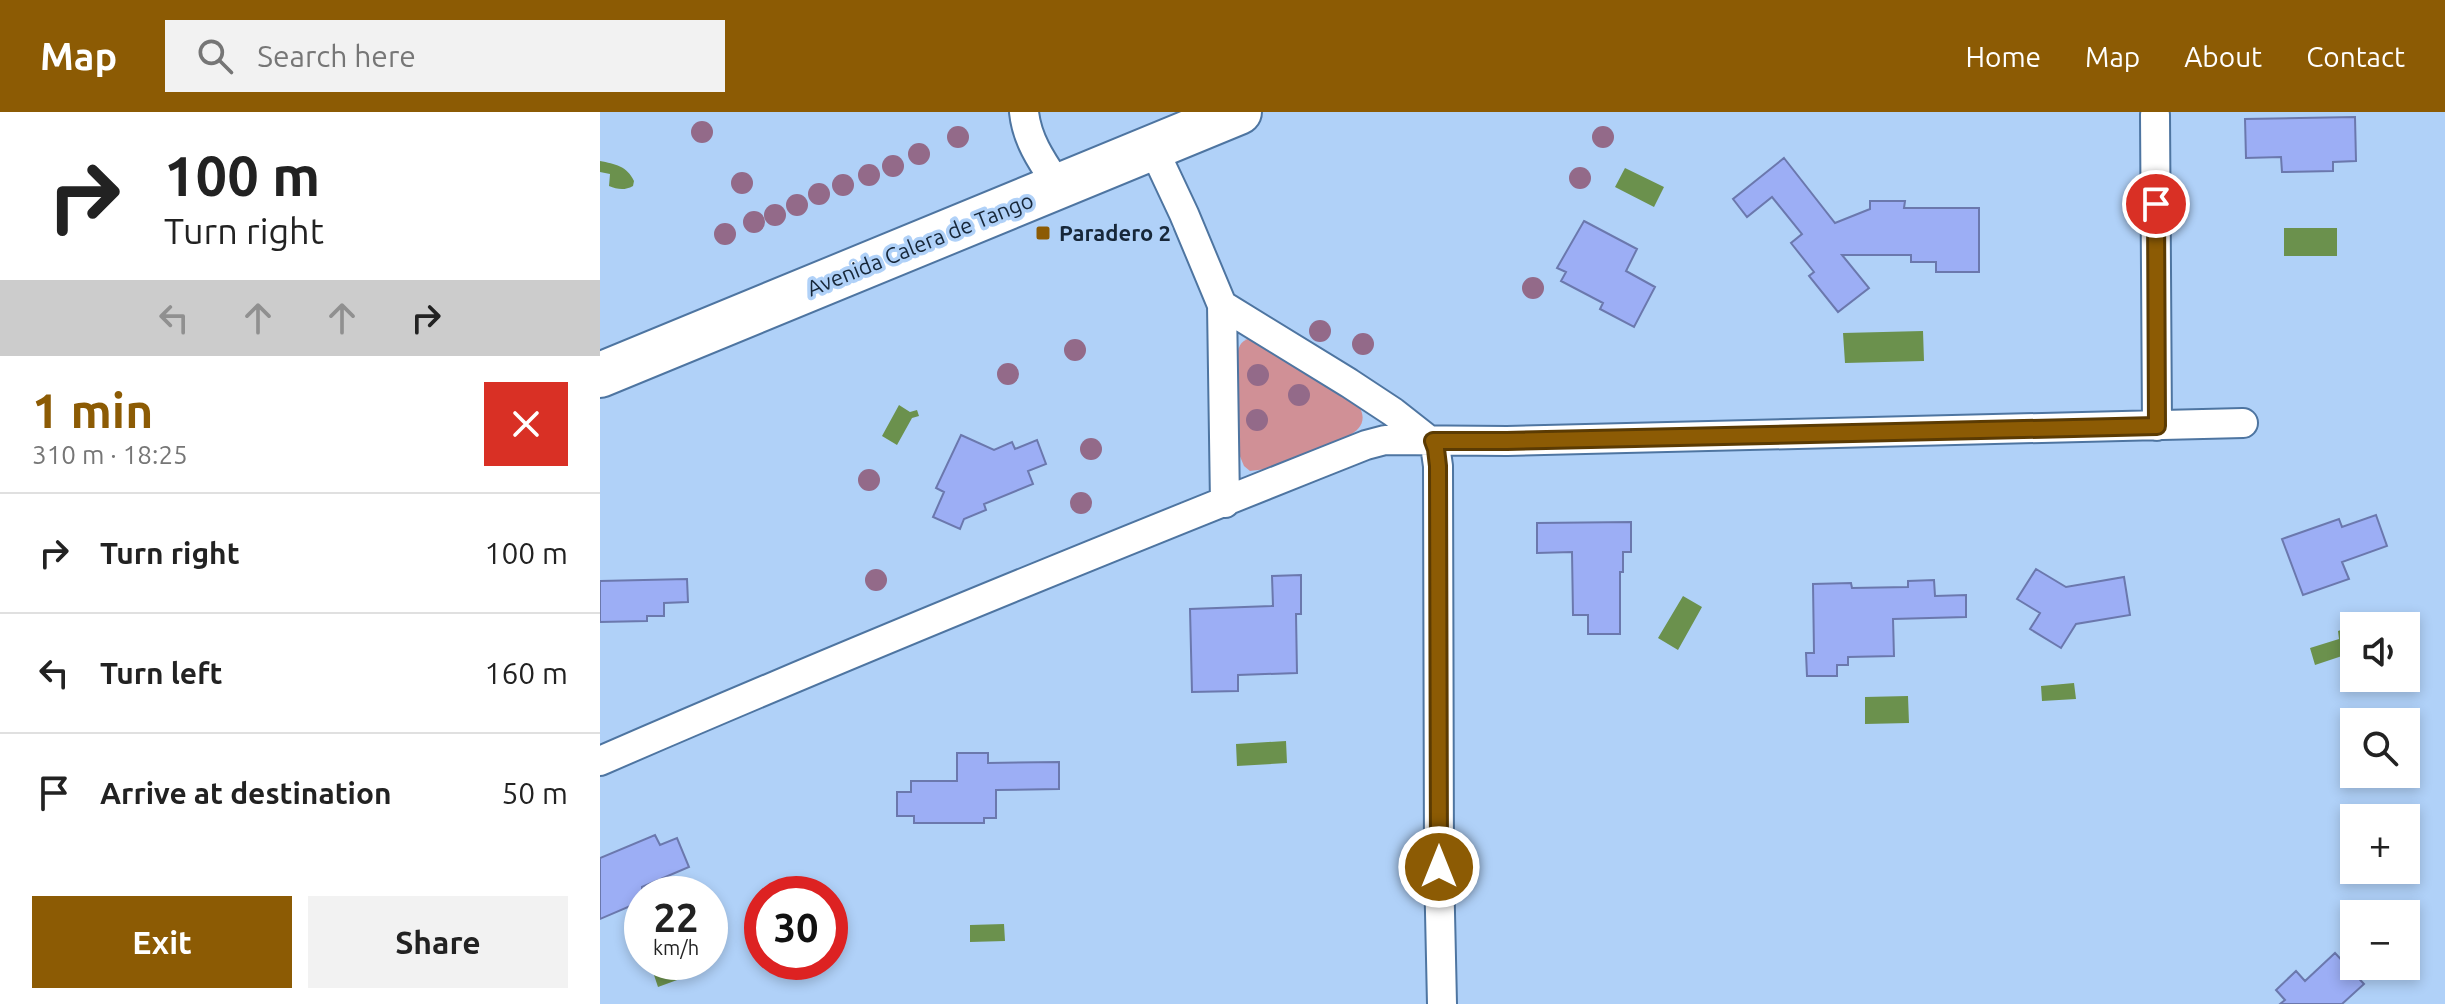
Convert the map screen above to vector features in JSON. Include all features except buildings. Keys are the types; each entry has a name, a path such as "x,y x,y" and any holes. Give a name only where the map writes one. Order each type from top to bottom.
{"main road":[{"name":"Avenida Calera de Tango","path":"600,375 1239,112"}],"street":[{"path":"1024,112 1026,130 1032,144 1059,187"},
{"path":"2155,115 2157,426"},
{"path":"1153,148 1222,305 1225,503"},
{"path":"1222,305 1349,383 1433,441 1436,449 1442,1004"},
{"path":"600,761 778,684 1366,445 1393,440 1507,441 2243,423"}],"shaded area":[{"path":"600,161 624,169 634,181 633,186 621,189 609,186 610,174 600,172"},
{"path":"1625,168 1664,187 1654,207 1615,187"},
{"path":"2284,228 2337,228 2337,256 2284,256"},
{"path":"1923,331 1924,361 1845,363 1843,333"},
{"path":"1251,338 1259,339 1359,406 1362,420 1359,427 1348,436 1266,469 1250,471 1239,454 1237,359 1240,346"},
{"path":"899,405 910,412 917,410 919,416 912,418 897,445 882,436"},
{"path":"1683,596 1702,607 1678,650 1658,638"},
{"path":"2340,630 2340,657 2315,665 2310,648 2339,639"},
{"path":"2074,683 2076,699 2042,701 2041,686"},
{"path":"1908,696 1909,723 1865,724 1865,697"},
{"path":"1286,741 1287,763 1237,766 1236,744"},
{"path":"1004,924 1005,941 970,942 970,925"},
{"path":"656,980 677,980 658,987"}],"place":[{"name":"Paradero 2","path":"1043,233"}],"route":[{"path":"1439,867 1438,457 1433,441 2157,426 2156,204"}]}
